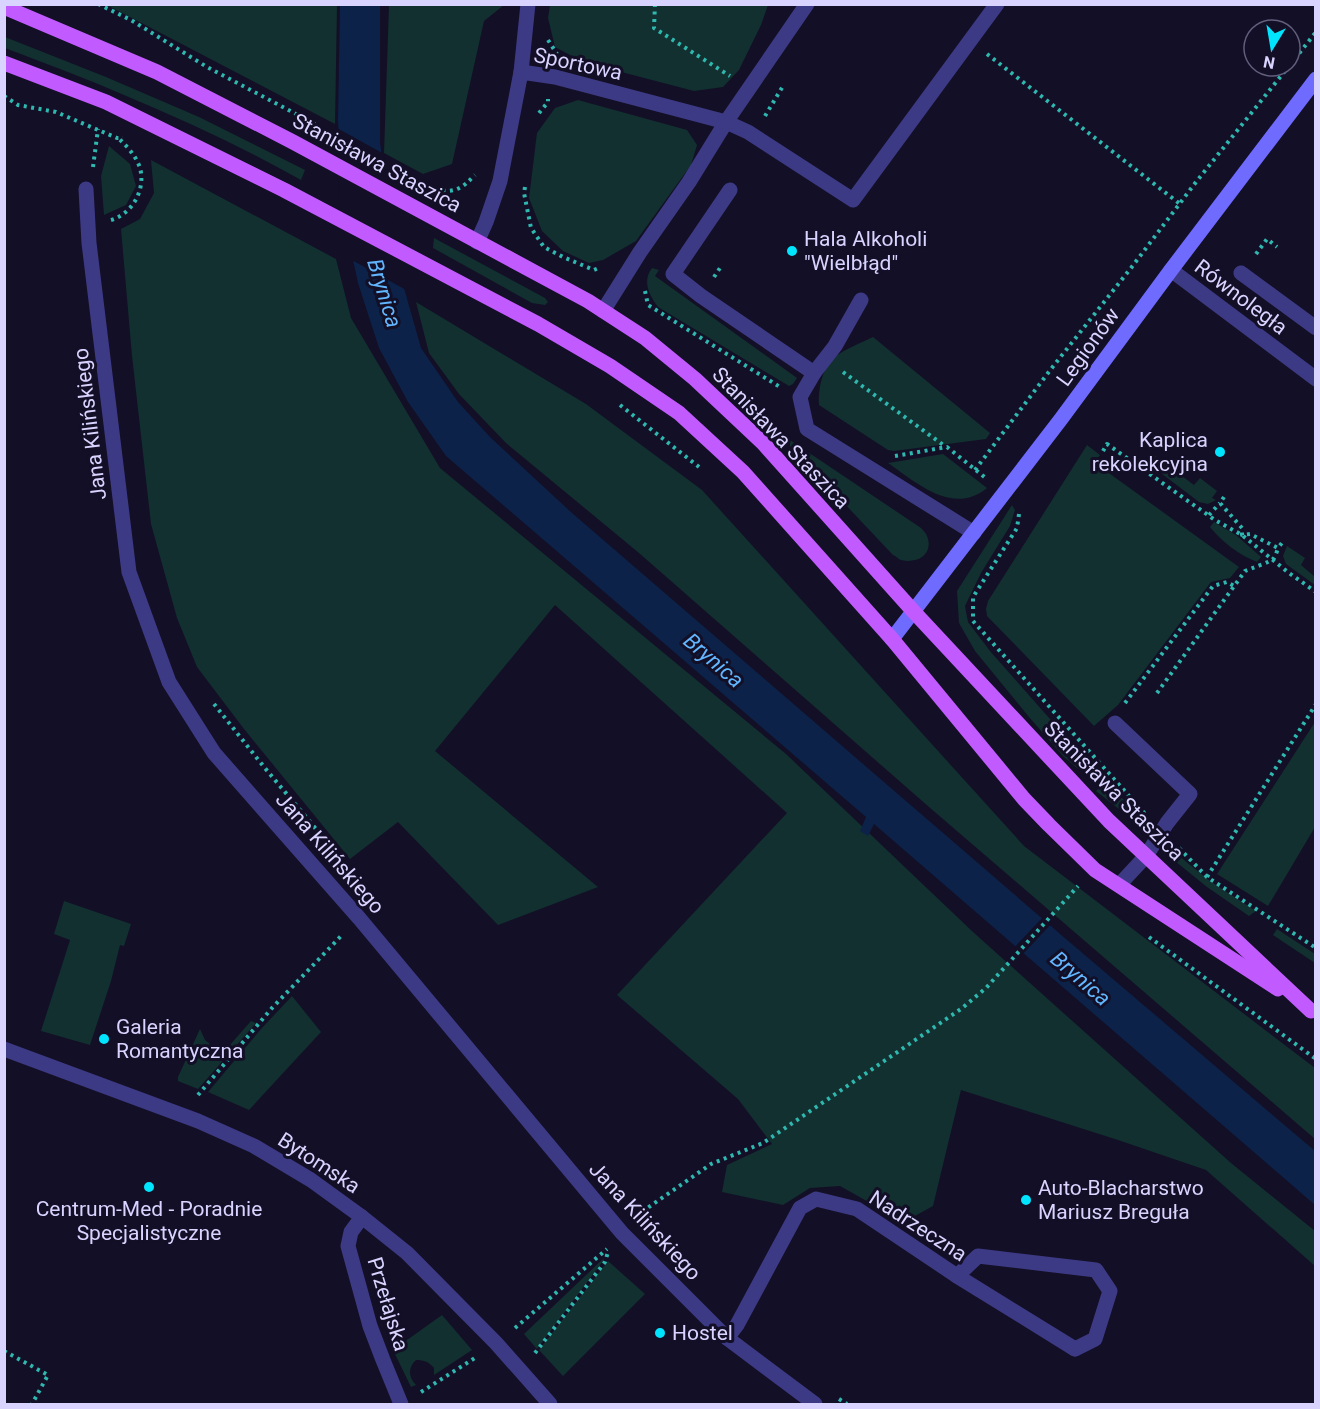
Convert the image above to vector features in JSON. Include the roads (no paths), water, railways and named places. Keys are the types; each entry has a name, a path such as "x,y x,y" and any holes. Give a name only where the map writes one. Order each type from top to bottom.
{"main road":[{"name":"Stanisława Staszica","path":"4,7 157,72 293,142 588,301 645,338 695,379 763,443 914,612 1109,821 1313,1012"},
{"name":"Stanisława Staszica","path":"4,63 106,102 284,190 538,324 600,360 679,413 743,472 892,639 1024,799 1095,870 1313,1012"}],"street":[{"path":"520,72 528,4"},
{"path":"603,311 726,122 807,4"},
{"name":"Sportowa","path":"477,242 500,181 520,72 555,77 726,122 748,132 852,200 998,4"},
{"name":"Legionów","path":"892,639 1316,78"},
{"name":"Jana Kilińskiego","path":"86,189 88,224 129,572 169,682 214,753 359,918 622,1233 727,1338 815,1404"},
{"path":"730,190 673,274 701,296 814,373"},
{"name":"Równoległa","path":"1171,270 1315,379"},
{"path":"1242,273 1316,328"},
{"path":"861,300 835,346 814,373 800,397 807,429 974,532"},
{"path":"1115,723 1190,794 1161,831 1146,856 1119,885"},
{"name":"Bytomska","path":"4,1049 169,1110 254,1146 311,1180 407,1253 496,1343 550,1404"},
{"name":"Nadrzeczna","path":"727,1338 737,1325 800,1208 816,1199 857,1209 957,1275 1075,1349 1095,1339 1110,1291 1096,1270 978,1256 957,1275"},
{"name":"Przełajska","path":"362,1217 350,1234 348,1246 370,1326 401,1404"}],"water":[{"name":"Brynica","path":"340,5 380,5 380,142 393,249 421,348 458,402 490,437 572,513 1315,1151 1315,1205 874,824 868,836 860,831 866,817 446,456 408,402 379,348 358,283 343,213 338,120"}],"place":[{"name":"Hala Alkoholi \"Wielbłąd\"","path":"792,251"},
{"name":"Kaplica rekolekcyjna","path":"1220,452"},
{"name":"Galeria Romantyczna","path":"104,1039"},
{"name":"Centrum-Med - Poradnie Specjalistyczne","path":"149,1187"},
{"name":"Auto-Blacharstwo Mariusz Breguła","path":"1026,1200"},
{"name":"Hostel","path":"660,1333"}]}
